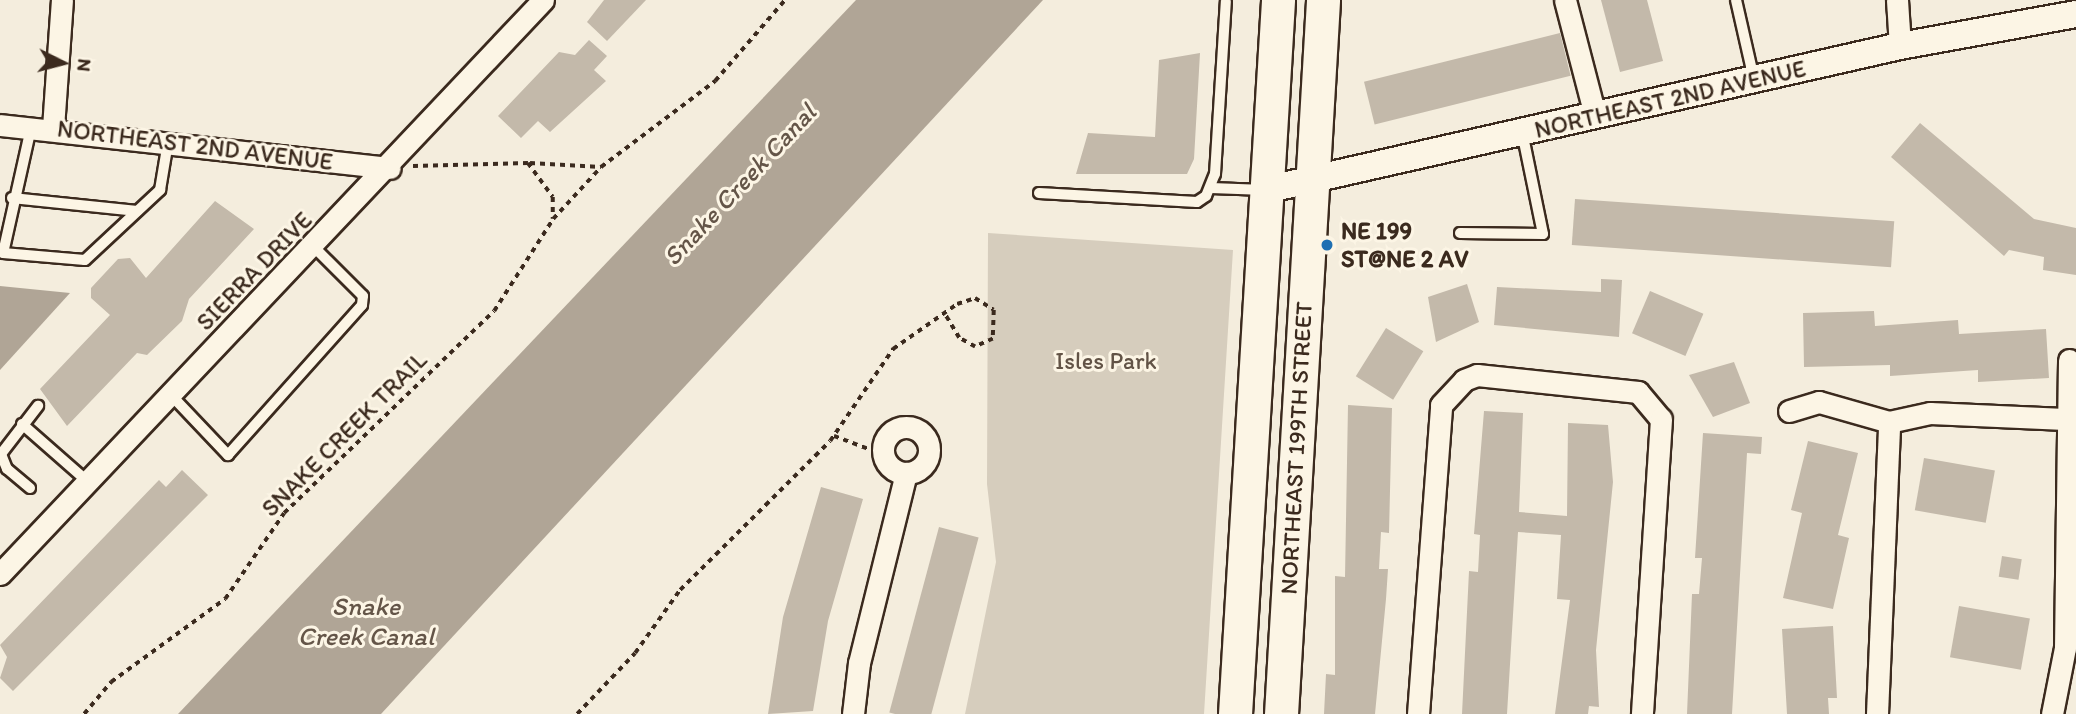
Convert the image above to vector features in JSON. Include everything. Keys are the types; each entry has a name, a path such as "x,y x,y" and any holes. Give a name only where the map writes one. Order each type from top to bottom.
{"main road":[{"name":"NORTHEAST 199TH STREET","path":"1235,714 1278,0"},
{"name":"NORTHEAST 199TH STREET","path":"1281,714 1323,0"}],"street":[{"path":"53,128 62,0"},
{"name":"SIERRA DRIVE","path":"0,575 390,168 543,0"},
{"path":"1565,0 1595,115"},
{"path":"1897,0 1900,46"},
{"name":"NORTHEAST 2ND AVENUE","path":"1265,190 1311,183 1900,46 2076,14"},
{"name":"NORTHEAST 2ND AVENUE","path":"0,125 53,128 390,168"},
{"path":"2052,714 2065,648 2065,419 2069,360"},
{"path":"1419,714 1441,405 1464,380 1477,375 1638,393 1661,419 1642,714"},
{"path":"1789,411 1819,402 1889,422 1930,413 2065,419"},
{"path":"1877,714 1889,422"},
{"path":"853,714 861,651 906,473"}],"lane":[{"path":"1736,0 1754,79"},
{"path":"1039,193 1196,202 1211,188 1226,1"},
{"path":"31,128 12,198 4,253 85,260 137,211 166,177 168,142"},
{"path":"1460,233 1543,234 1522,132"},
{"path":"1211,188 1265,190"},
{"path":"12,198 137,211"},
{"path":"171,395 228,455 362,305 363,296 314,247"},
{"path":"30,488 7,469 1,454 38,406"},
{"path":"22,424 88,482"}],"path":[{"name":"SNAKE CREEK TRAIL","path":"84,714 111,682 225,599 284,513 494,311 553,219 601,167 715,81 785,0"},
{"path":"390,168 528,163 601,167"},
{"path":"528,163 553,197 553,219"},
{"path":"577,714 635,653 680,590 834,436 893,349 967,299 985,300 998,319 993,339 975,347 959,338 945,315"},
{"path":"834,436 874,451"}],"green space":[{"name":"Isles Park","path":"988,233 1233,250 1204,714 965,714 996,562 987,484"}],"water":[{"name":"Snake Creek Canal","path":"856,0 1043,0 381,714 178,714"},
{"path":"0,286 70,293 0,370"}],"building":[{"path":"604,0 646,0 607,41 587,22"},
{"path":"1601,0 1647,0 1663,61 1620,72"},
{"path":"1560,33 1571,76 1375,125 1364,82"},
{"path":"589,40 607,56 594,70 606,81 550,132 538,121 521,138 498,116 559,52 575,55"},
{"path":"1200,53 1194,159 1187,174 1076,174 1088,133 1155,137 1159,60"},
{"path":"1920,123 2034,219 2076,228 2076,275 2043,270 2044,257 2009,250 2004,256 1891,157"},
{"path":"1575,199 1894,221 1891,267 1572,245"},
{"path":"215,201 254,229 189,299 182,321 147,355 137,353 67,426 40,389 110,315 91,298 91,288 118,259 130,258 146,278"},
{"path":"1601,279 1622,280 1619,337 1494,325 1497,287 1601,292"},
{"path":"1467,284 1479,322 1436,342 1428,297"},
{"path":"1650,291 1703,314 1685,356 1632,333"},
{"path":"1874,311 1875,326 1958,320 1959,334 2046,329 2049,378 1978,382 1978,370 1890,376 1890,365 1804,367 1803,313"},
{"path":"1386,328 1423,351 1393,400 1356,376"},
{"path":"1734,362 1750,403 1713,417 1689,375"},
{"path":"1348,405 1392,408 1389,533 1381,532 1379,569 1388,569 1375,714 1324,714 1326,674 1335,675 1335,576 1345,577"},
{"path":"1484,411 1523,413 1519,512 1567,516 1568,423 1608,425 1613,482 1596,650 1599,707 1589,706 1588,714 1555,714 1570,600 1557,599 1561,535 1518,532 1507,714 1462,714 1469,571 1478,572 1480,535 1474,534"},
{"path":"1703,433 1762,437 1761,454 1747,453 1732,714 1687,714 1692,594 1699,594 1702,558 1695,558"},
{"path":"1808,441 1858,453 1838,535 1849,538 1833,609 1783,598 1802,513 1791,510"},
{"path":"1924,458 1995,471 1986,523 1915,510"},
{"path":"182,470 208,495 13,691 0,678 7,657 0,645 159,480 166,487"},
{"path":"821,487 863,499 828,621 813,711 768,714 783,617"},
{"path":"939,527 979,538 931,714 889,712"},
{"path":"2002,556 2022,559 2018,580 1999,577"},
{"path":"1959,606 2030,619 2021,670 1950,657"},
{"path":"1833,626 1837,698 1828,698 1829,714 1787,714 1782,629"}],"place":[{"name":"NE 199 ST@NE 2 AV","path":"1327,245"}]}
